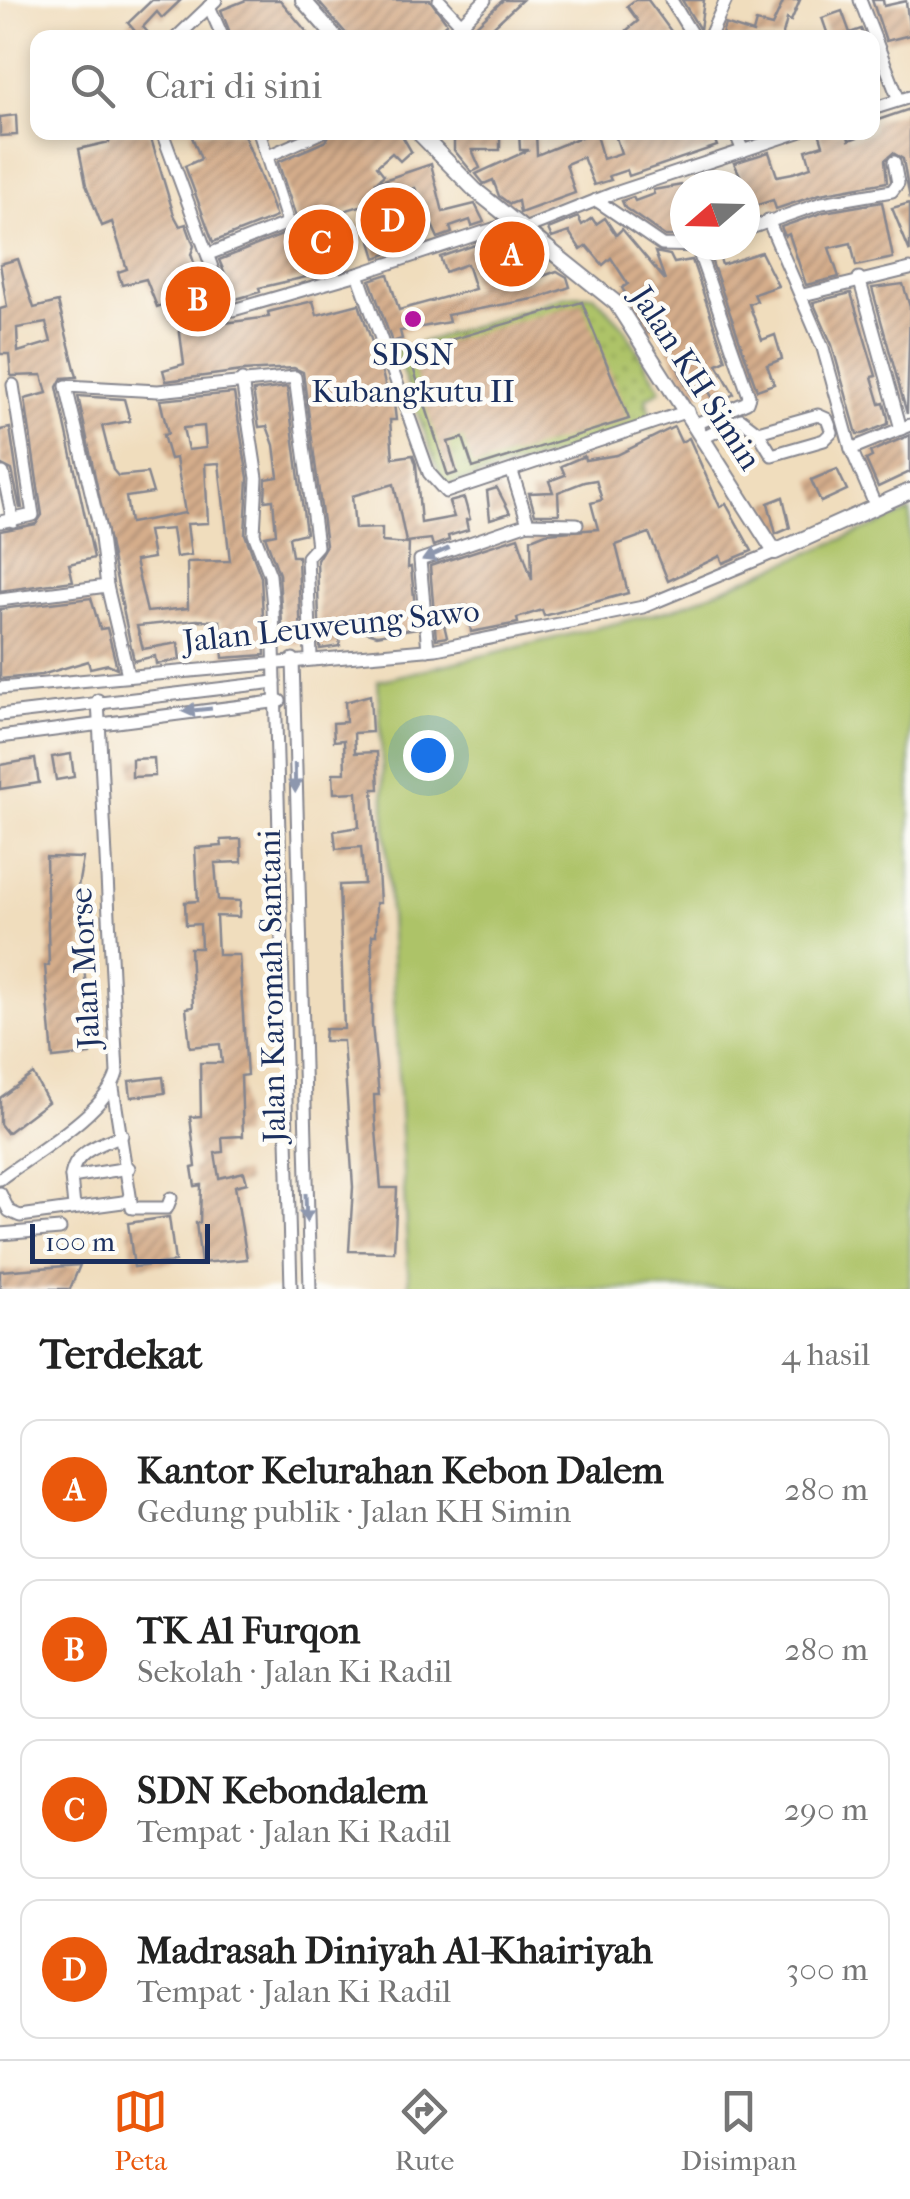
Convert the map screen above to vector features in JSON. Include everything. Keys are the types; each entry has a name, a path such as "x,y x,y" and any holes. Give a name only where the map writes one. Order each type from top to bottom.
{"street":[{"path":"304,0 329,30"},
{"path":"439,0 454,30"},
{"path":"458,30 485,0"},
{"path":"671,0 689,30"},
{"path":"713,30 726,0"},
{"path":"860,0 873,30"},
{"path":"184,30 213,3 221,30"},
{"path":"880,45 904,99 880,106"},
{"path":"165,140 224,300 233,310 519,225 775,140"},
{"path":"209,254 286,225 261,140"},
{"path":"268,156 304,140"},
{"name":"Jalan KH Simin","path":"427,140 519,225 609,295 692,417 775,552"},
{"path":"739,140 742,151"},
{"path":"760,223 822,203 892,190 898,182 894,162"},
{"path":"596,200 662,245 670,245"},
{"path":"768,220 823,348 850,449 876,507"},
{"path":"358,274 433,481 446,492 748,402 704,260"},
{"path":"803,296 859,278 910,269"},
{"path":"850,449 906,427 859,278"},
{"path":"128,675 107,586 100,530 66,386 158,391 242,380 298,380 317,546 307,557 312,657"},
{"name":"Jalan Karomah Santani","path":"242,380 257,478 256,546 270,575 276,660 291,1289"},
{"path":"2,474 6,522 33,515 12,385"},
{"path":"705,438 739,419 758,432 772,455 832,435 827,419 818,415 758,432"},
{"path":"512,472 528,523"},
{"path":"775,552 910,490"},
{"path":"428,650 420,560 528,523 577,524"},
{"name":"Jalan Leuweung Sawo","path":"0,688 276,660 428,650 643,607 775,552"},
{"path":"0,600 107,586"},
{"name":"Jalan Karomah Santani","path":"292,659 310,1289"},
{"path":"0,715 98,700 276,682"},
{"path":"0,736 294,699"},
{"name":"Jalan Morse","path":"0,1178 96,1107 113,1088 118,1056 98,700"},
{"path":"280,929 298,929"},
{"path":"113,1088 130,1201 136,1211 167,1208 171,1198"},
{"path":"74,1207 72,1168 89,1150 122,1136"},
{"path":"286,1148 303,1147"},
{"path":"71,1178 128,1168"},
{"path":"0,1192 3,1207 20,1216 130,1201"},
{"path":"0,1234 60,1230"}],"green space":[{"path":"594,295 623,326 661,390 646,398 653,427 444,486 395,351 566,296"},
{"path":"910,511 910,1289 409,1289 378,681 674,609"}],"building":[{"path":"152,0 181,0 162,18 157,12 143,27 146,30 134,30 128,23"},
{"path":"246,0 280,0 305,30 229,30 221,10"},
{"path":"317,0 430,0 447,23 440,30 343,30"},
{"path":"503,0 522,0 490,30 471,30"},
{"path":"635,0 648,0 670,30 627,30 638,21 627,6"},
{"path":"682,0 704,0 700,30"},
{"path":"784,0 800,0 784,30 754,30 756,22 772,26"},
{"path":"872,0 883,0 884,6 906,1 910,35 886,41"},
{"path":"842,11 849,30 826,30 822,18"},
{"path":"910,109 910,199 903,159 893,153 885,160 887,182 820,194 776,209 773,200 760,204 760,170 738,170 734,163 769,152 777,176 811,167 806,150 823,145 821,140 880,140 880,119"},
{"path":"16,115 17,135 0,136 0,117"},
{"path":"151,140 174,215 180,226 186,224 194,246 191,254 207,303 202,305 206,315 193,319 195,327 269,317 268,312 313,301 317,315 359,304 374,348 369,349 373,366 380,365 390,403 394,403 396,420 390,420 393,458 413,455 416,464 421,523 454,517 449,502 464,498 470,519 466,520 468,530 433,546 431,539 406,542 394,484 352,496 355,529 382,528 382,542 409,544 408,568 411,567 417,628 377,635 361,630 338,632 340,646 320,649 317,560 326,545 303,372 294,368 242,371 166,381 163,370 184,364 178,318 169,321 165,304 157,307 146,279 122,285 118,272 127,269 112,222 102,226 86,185 79,149 109,142"},
{"path":"193,140 246,140 276,217 213,242 185,166 201,159"},
{"path":"405,140 411,151 400,161 392,153 377,166 384,175 375,183 431,164 443,212 475,204 484,222 472,226 470,220 450,227 452,233 438,238 415,188 395,194 412,245 376,258 370,238 387,232 377,201 326,216 340,269 259,288 260,292 236,299 219,260 295,230 297,220 278,162 326,141"},
{"path":"454,140 500,140 500,150 472,150 480,168 472,172 454,150"},
{"path":"519,140 536,140 537,155 574,140 597,140 603,159 621,153 617,140 715,140 717,146 629,176 627,170 594,185 583,157 566,164 575,193 520,213 518,201 510,204 499,196 493,180 484,184 476,174 529,150 520,150"},
{"path":"670,187 670,236 625,208 622,201 633,197 635,201 654,194 653,190"},
{"path":"882,202 893,258 856,266 851,243 829,248 839,277 806,285 789,234 785,236 781,227 824,212"},
{"path":"910,203 910,252 892,208"},
{"path":"578,217 582,225 592,218 596,224 605,218 616,235 622,229 665,280 655,252 670,255 674,263 692,260 726,360 717,364 734,394 716,404 708,390 692,398 655,329 648,333 622,288 628,284 611,258 603,265 587,246 581,250 569,232 552,238 548,229"},
{"path":"498,237 522,256 500,283 530,281 557,271 567,277 570,287 539,298 447,315 449,322 400,331 402,339 392,342 370,280 388,274 399,310 475,289 467,264 445,272 440,257 478,244 483,256"},
{"path":"761,252 778,286 754,294 757,301 749,304 762,340 775,335 782,359 767,365 774,384 757,390 711,260 720,260 722,265 737,260 760,260"},
{"path":"18,259 34,308 58,302 77,377 62,378 57,387 94,558 69,564 73,581 0,591 0,531 36,524 42,515 25,399 47,393 42,375 11,376 9,354 0,354 0,309 7,307 0,264","holes":["46,323 51,342 18,352 17,328"]},
{"path":"903,284 910,307 907,414 872,288"},
{"path":"851,293 876,376 872,377 888,418 888,424 863,434 857,434 832,345 813,302"},
{"path":"582,302 629,419 473,468 463,438 448,442 457,473 448,476 408,352"},
{"path":"287,387 306,533 289,537 292,556 298,556 301,644 291,645 291,640 283,640 279,574 265,536 276,534 273,500 265,501 266,479 278,477 274,445 267,426 259,427 253,391"},
{"path":"234,393 248,478 245,534 261,577 265,655 223,658 220,621 197,620 137,626 143,649 178,643 180,660 156,664 155,656 134,661 78,396 124,399 130,421 102,426 113,470 118,476 147,473 153,493 126,497 130,523 185,513 176,458 170,459 163,435 168,434 160,400","holes":["204,426 206,448 188,450 183,428","219,463 230,561 187,562 188,608 147,612 135,561 153,558 148,531 172,529 176,557 191,555 187,524 208,523 205,464"]},
{"path":"674,427 681,442 689,438 720,507 726,504 752,551 723,563 720,556 668,581 649,533 616,545 628,593 544,616 542,610 517,618 518,623 471,632 468,606 459,606 441,612 447,637 436,639 430,566 518,537 532,580 531,539 546,533 598,529 591,503 602,500 596,480 584,482 558,492 559,514 535,514 529,493 553,492 549,481 565,475 561,466 584,456 585,460 617,455"},
{"path":"10,428 22,508 12,470 0,464 0,430"},
{"path":"910,435 910,472 878,487 866,460 872,457 870,452"},
{"path":"837,469 847,490 821,502 811,480"},
{"path":"497,488 510,513 490,519 487,491"},
{"path":"783,497 790,528 776,534 768,503"},
{"path":"91,598 100,629 107,628 117,668 108,664 90,668 88,661 41,675 0,679 0,609"},
{"path":"370,695 372,732 354,733 355,753 377,752 379,789 373,789 380,903 376,903 376,935 372,935 372,1025 379,1095 374,1095 381,1188 397,1188 394,1252 349,1251 353,1187 343,1041 324,1041 325,1029 344,1029 339,885 364,884 361,847 336,849 334,831 359,827 357,792 334,793 333,773 345,773 344,740 334,741 333,723 346,722 345,702"},
{"path":"71,754 74,777 56,780 52,757"},
{"path":"154,758 155,776 132,777 132,759"},
{"path":"35,759 39,783 0,789 0,765"},
{"path":"241,839 242,862 215,863 218,900 240,901 239,917 216,916 218,955 239,955 247,1075 241,1076 243,1136 222,1137 223,1152 215,1153 219,1178 244,1172 247,1183 235,1186 247,1259 201,1263 196,1223 200,1223 201,1185 195,1186 192,1168 196,1167 190,1117 201,1116 200,1063 222,1063 220,1044 190,1047 186,1008 193,1007 190,948 201,948 200,924 186,925 185,902 198,901 195,848 222,846 221,840"},
{"path":"46,857 83,858 78,887 91,1054 53,1058 45,966 49,965"},
{"path":"33,1074 48,1102 7,1133 0,1124 0,1098"},
{"path":"163,1077 165,1093 131,1097 129,1081"},
{"path":"169,1217 175,1262 134,1267 128,1223"},
{"path":"80,1265 70,1289 0,1289 0,1271"}],"place":[{"name":"Madrasah Diniyah Al-Khairiyah","path":"393,220"},
{"name":"SDN Kebondalem","path":"321,242"},
{"name":"Kantor Kelurahan Kebon Dalem","path":"512,254"},
{"name":"TK Al Furqon","path":"198,299"},
{"name":"SDSN Kubangkutu II","path":"413,319"}]}
